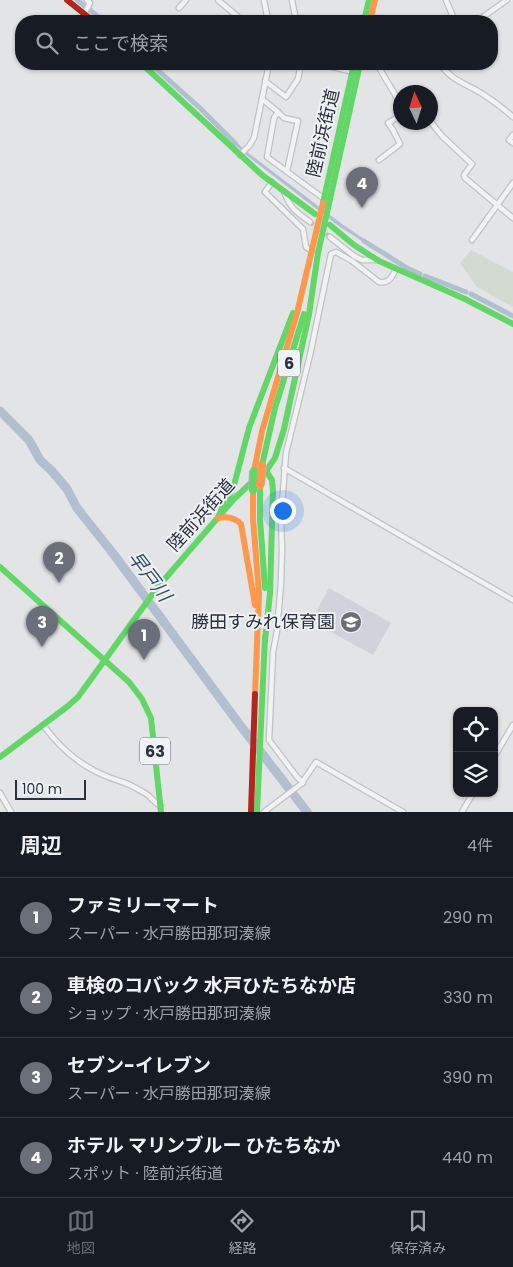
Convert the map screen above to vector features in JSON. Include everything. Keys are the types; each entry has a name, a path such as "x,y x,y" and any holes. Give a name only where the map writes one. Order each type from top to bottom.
{"main road":[{"path":"67,0 84,14"},
{"path":"369,0 370,15"},
{"path":"372,15 376,0"},
{"path":"149,70 240,155 315,214"},
{"name":"陸前浜街道","path":"308,268 354,70"},
{"name":"陸前浜街道","path":"316,261 354,70"},
{"path":"330,225 354,245 378,260 465,299 513,324"},
{"path":"265,641 270,593 273,491 272,480 264,468 282,452 309,314 316,261"},
{"name":"6","path":"251,812 259,594 253,519 256,488 264,468 269,428 299,332 316,261"},
{"path":"218,518 233,489 252,420 308,268"},
{"name":"6","path":"258,812 266,592 254,471 261,432 308,268"},
{"name":"陸前浜街道","path":"0,757 78,697 177,564 264,468"},
{"path":"218,518 224,516 234,518 241,524 258,634"},
{"name":"63","path":"0,567 134,687 143,699 149,711 153,730 161,809"}],"street":[{"path":"84,14 90,3 87,0"},
{"path":"179,8 186,0"},
{"path":"218,0 236,15"},
{"path":"264,0 267,15"},
{"path":"292,0 295,15"},
{"path":"446,0 452,15"},
{"path":"486,15 507,0"},
{"path":"240,155 249,146 257,129 268,70"},
{"path":"265,81 286,97 298,79 300,70"},
{"path":"380,70 393,91"},
{"path":"445,70 459,82 481,93 513,116"},
{"path":"262,99 284,118 298,121 287,172"},
{"path":"278,112 274,118 267,157 324,198"},
{"path":"379,160 400,144 388,123 393,120"},
{"path":"437,130 472,164 464,178 513,218"},
{"path":"513,135 509,140 513,143"},
{"path":"272,182 265,192 303,229 306,247 312,252"},
{"path":"472,240 513,184"},
{"path":"283,190 290,206 310,222"},
{"path":"330,237 362,260 378,260"},
{"path":"302,783 269,740 273,652 277,631 281,583 281,518 284,480 282,452 310,355 331,254 336,252 352,260 379,282 384,283 388,281 396,269"},
{"path":"284,468 513,600"},
{"path":"272,480 284,480"},
{"path":"43,725 59,745 75,758 105,776 132,786 148,795 161,809"},
{"path":"497,752 513,725"},
{"path":"264,812 302,783 316,762 403,812"},
{"path":"0,793 12,812"},
{"path":"462,812 471,797"}],"shaded area":[{"path":"471,250 513,272 513,307 477,287 460,263"},
{"name":"勝田すみれ保育園","path":"329,588 391,623 373,655 311,621"}],"water":[{"path":"234,140 342,224 370,243 368,245 340,227 245,154 232,142"}],"waterway":[{"path":"77,0 87,8"},
{"path":"90,10 96,15"},
{"path":"158,70 236,144"},
{"path":"364,241 420,274"},
{"path":"425,276 466,292"},
{"path":"471,294 513,316"},
{"name":"早戸川","path":"0,411 29,440 40,460 67,489 77,508 307,812"}],"tunnel":[{"path":"310,222 330,237"}],"traffic: fast":[{"path":"365,15 369,0"},
{"path":"148,70 262,175 315,214"},
{"path":"323,203 353,70"},
{"path":"265,641 270,593 273,491 272,480 266,471 275,458 284,429 309,314 318,253 359,70"},
{"path":"330,225 354,245 379,261 465,299 513,324"},
{"path":"218,518 233,489 249,428 293,313"},
{"path":"262,465 275,408 304,314"},
{"path":"253,490 254,471"},
{"path":"0,757 78,697 157,588 234,499 255,479"},
{"path":"260,485 260,519 265,588"},
{"path":"0,567 129,682 142,699 151,718 161,812"},
{"path":"257,812 265,637"}],"traffic: slow":[{"path":"371,15 375,0"},
{"path":"254,471 262,431 297,313 323,203"},
{"path":"260,485 262,465"},
{"path":"253,490 253,519 259,594 255,694"},
{"path":"218,518 230,518 241,524 255,605"}],"traffic: jam":[{"path":"67,0 86,15"},
{"path":"251,812 255,694"}],"place":[{"name":"ホテル マリンブルー ひたちなか","path":"362,208"},
{"name":"車検のコバック 水戸ひたちなか店","path":"59,583"},
{"name":"勝田すみれ保育園","path":"351,622"},
{"name":"セブン-イレブン","path":"42,647"},
{"name":"ファミリーマート","path":"144,660"}]}
